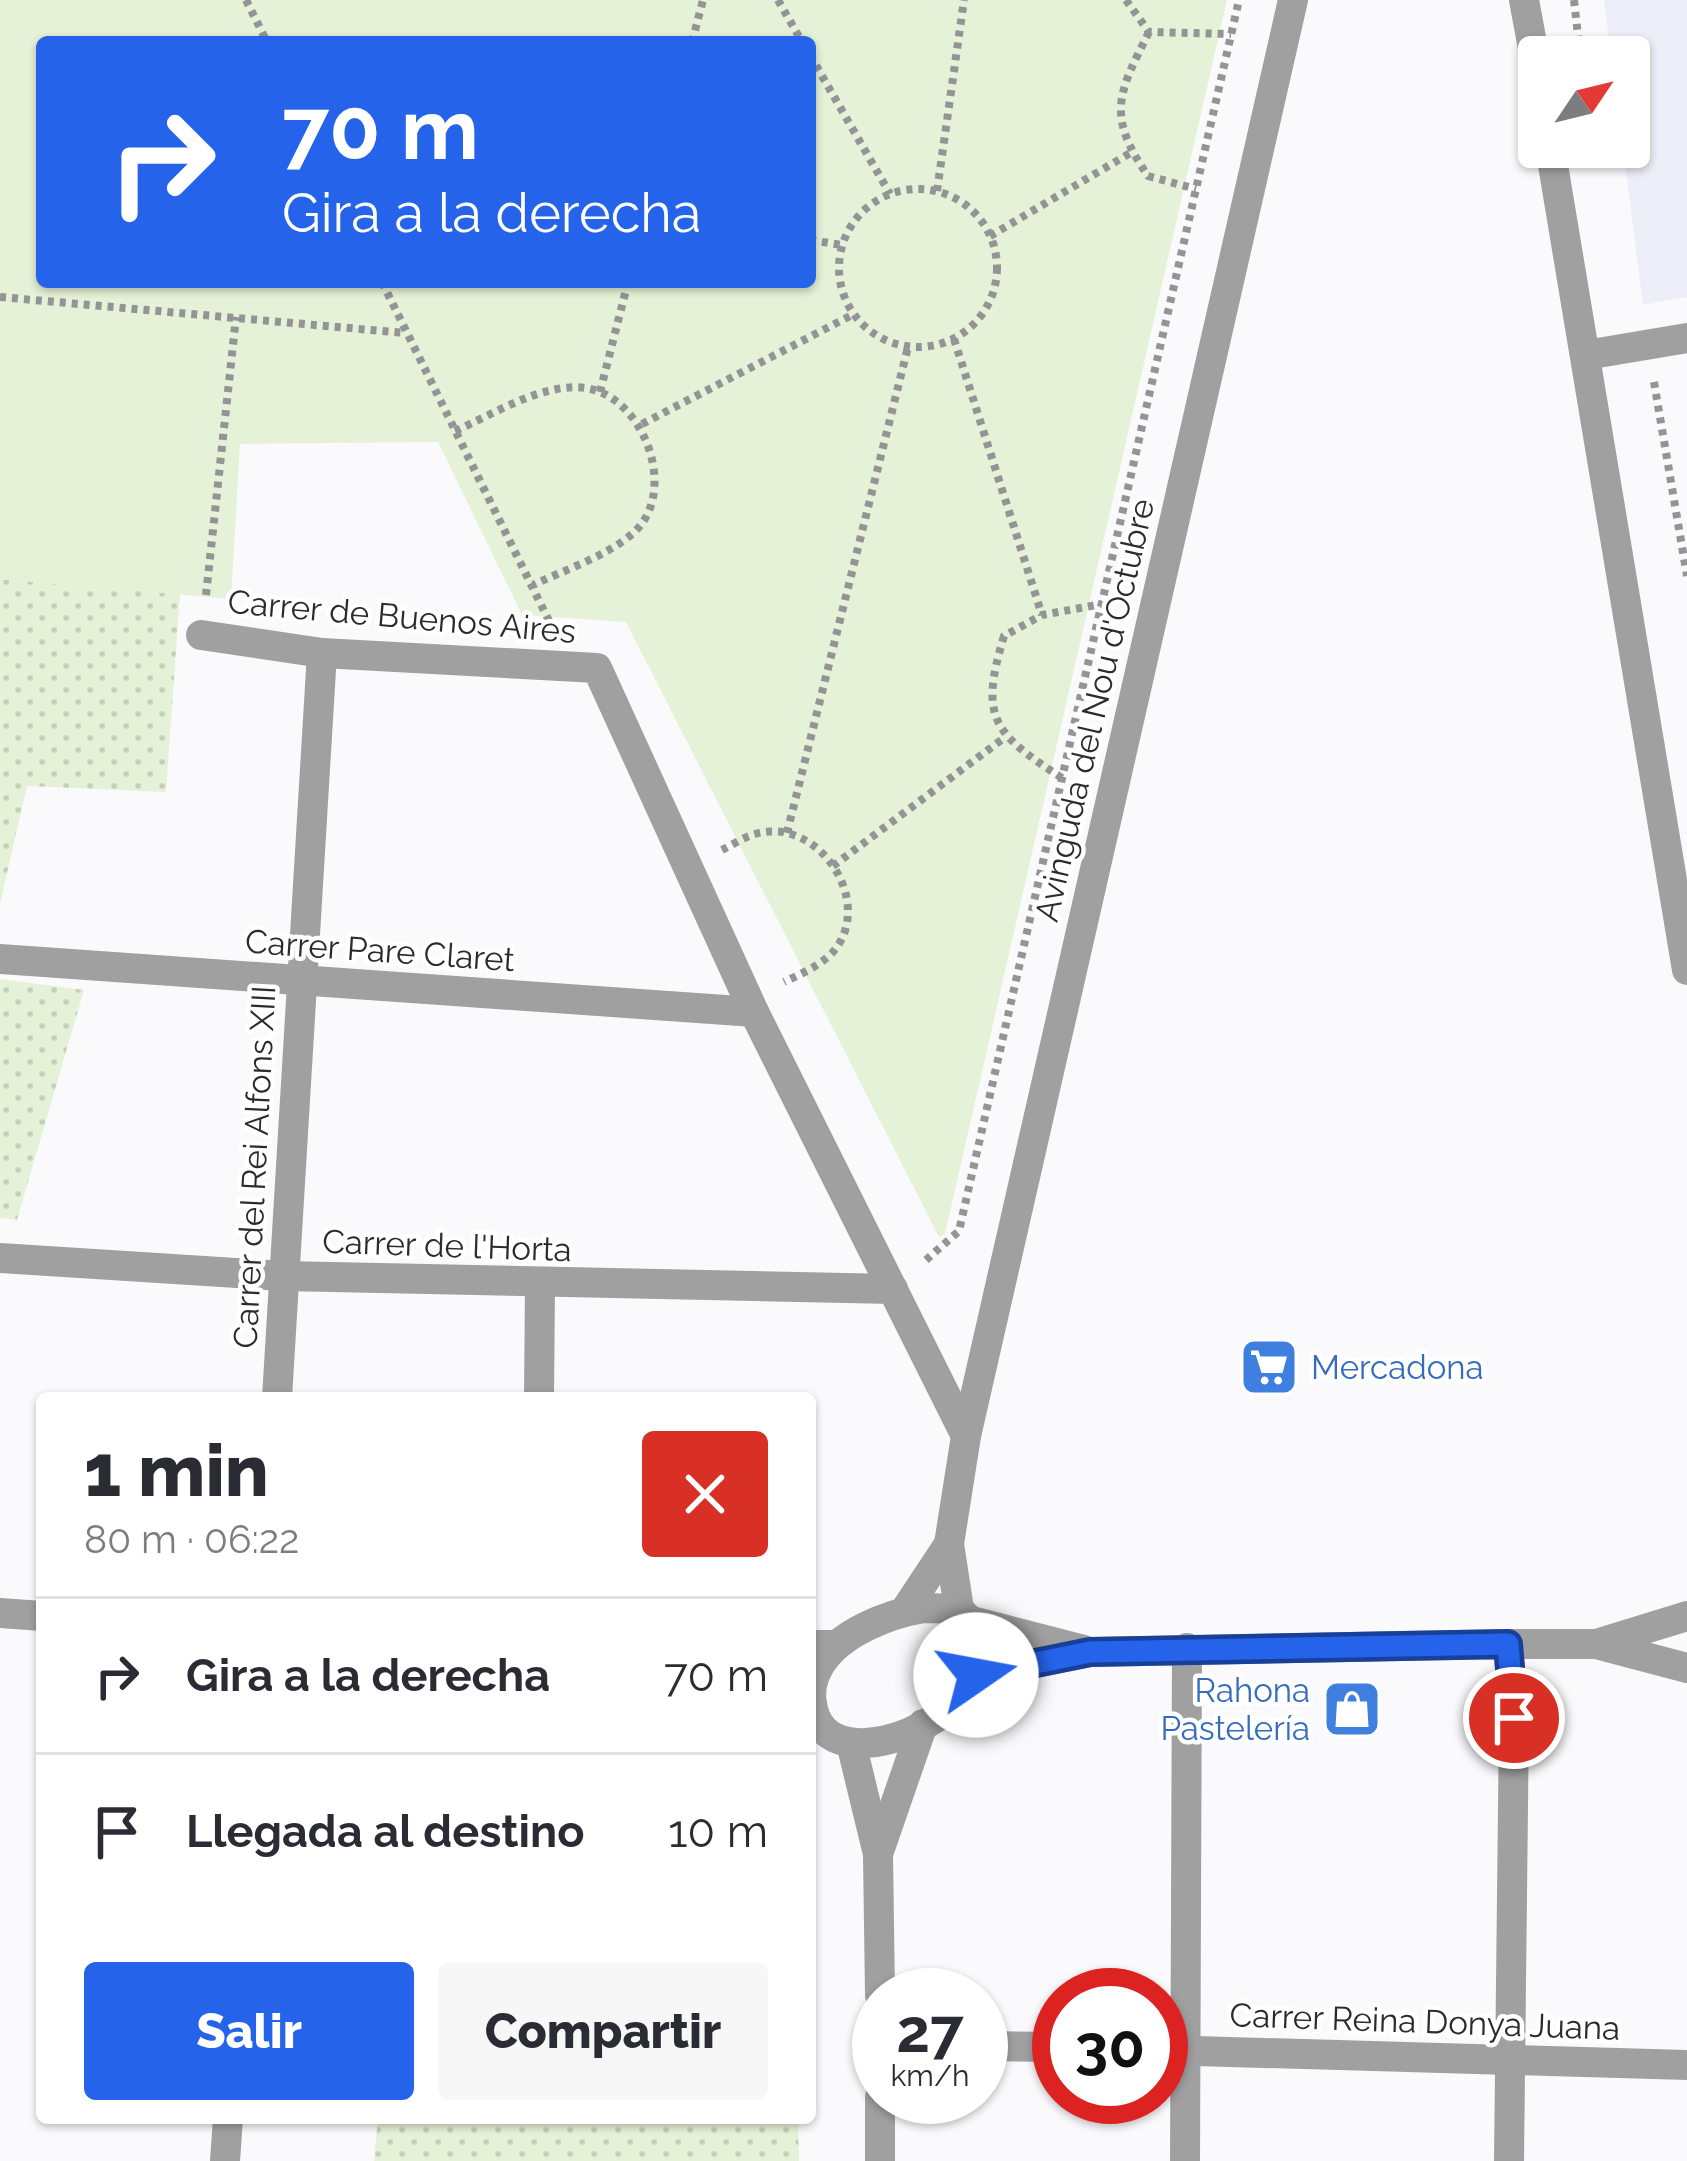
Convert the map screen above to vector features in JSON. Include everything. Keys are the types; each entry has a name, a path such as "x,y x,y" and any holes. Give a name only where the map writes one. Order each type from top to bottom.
{"street":[{"name":"Avinguda del Nou d'Octubre","path":"965,1615 950,1544 966,1436 1293,0"},
{"path":"1503,0 1530,36"},
{"path":"1524,0 1531,36"},
{"path":"1554,168 1677,851 1687,970"},
{"path":"1586,355 1687,338"},
{"name":"Carrer de Buenos Aires","path":"201,635 322,652 584,668"},
{"name":"Carrer del Rei Alfons XIII","path":"277,1392 322,652"},
{"path":"584,668 688,867 966,1436"},
{"name":"Carrer Pare Claret","path":"0,959 752,1006"},
{"name":"Carrer de l'Horta","path":"0,1258 284,1276 893,1289"},
{"path":"539,1392 540,1284"},
{"name":"Avinguda del Nou d'Octubre","path":"904,1612 950,1544"},
{"path":"816,1677 822,1645 904,1612 965,1615 1090,1652"},
{"path":"0,1613 36,1616"},
{"path":"816,1722 833,1739 852,1747 895,1738 960,1697 976,1675 982,1647 965,1615"},
{"path":"1596,1644 1687,1616"},
{"path":"976,1675 1090,1652 1508,1644 1596,1644 1687,1668"},
{"path":"1508,1644 1514,1718 1508,2161"},
{"path":"1176,1968 1186,1648"},
{"path":"878,1854 922,1724"},
{"path":"852,1747 878,1854 880,1968"},
{"name":"Carrer Reina Donya Juana","path":"1188,2050 1687,2065"},
{"path":"225,2161 228,2124"},
{"path":"880,2124 880,2161"},
{"path":"1181,2124 1185,2161"}],"path":[{"path":"247,0 264,36"},
{"path":"694,36 703,0"},
{"path":"778,0 799,36"},
{"path":"938,191 964,0"},
{"path":"1126,0 1149,32"},
{"path":"893,1289 959,1231 1239,0"},
{"path":"1574,0 1579,36"},
{"path":"1149,32 1231,34"},
{"path":"1149,32 1122,86 1118,121 1148,176 1196,189"},
{"path":"816,65 890,194"},
{"path":"990,236 1132,152"},
{"path":"938,191 965,205 990,236 998,266 994,288 980,318 954,339 908,347 878,336 854,314 841,286 842,245 866,209 890,194 938,191"},
{"path":"816,241 842,245"},
{"path":"385,288 533,585 584,668"},
{"path":"600,392 626,288"},
{"path":"0,297 406,333"},
{"path":"642,424 854,314"},
{"path":"201,635 236,316"},
{"path":"954,339 1042,615"},
{"path":"787,833 908,347"},
{"path":"455,430 556,389 600,392 642,424 654,481 651,508 635,533 533,585"},
{"path":"1062,778 1004,738 990,708 991,679 1004,636 1042,615 1102,604"},
{"path":"833,866 1004,738"},
{"path":"688,867 757,832 787,833 811,841 833,866 849,904 848,927 834,951 752,1006"}],"shaded area":[{"path":"1604,0 1687,0 1687,297 1643,305 1626,168 1650,168 1650,36 1608,36"}],"green space":[{"path":"0,0 1227,0 945,1234 939,1237 626,622 522,615 438,442 240,444 231,599 0,579"},
{"path":"0,579 180,594 166,792 27,786 0,904"},
{"path":"0,979 84,990 17,1220 0,1218"},
{"path":"377,2124 798,2124 799,2161 374,2161"}],"place":[{"name":"Mercadona","path":"1269,1367"},
{"name":"Rahona Pastelería","path":"1352,1709"}],"route":[{"path":"976,1675 1090,1652 1508,1644 1514,1718"}]}
